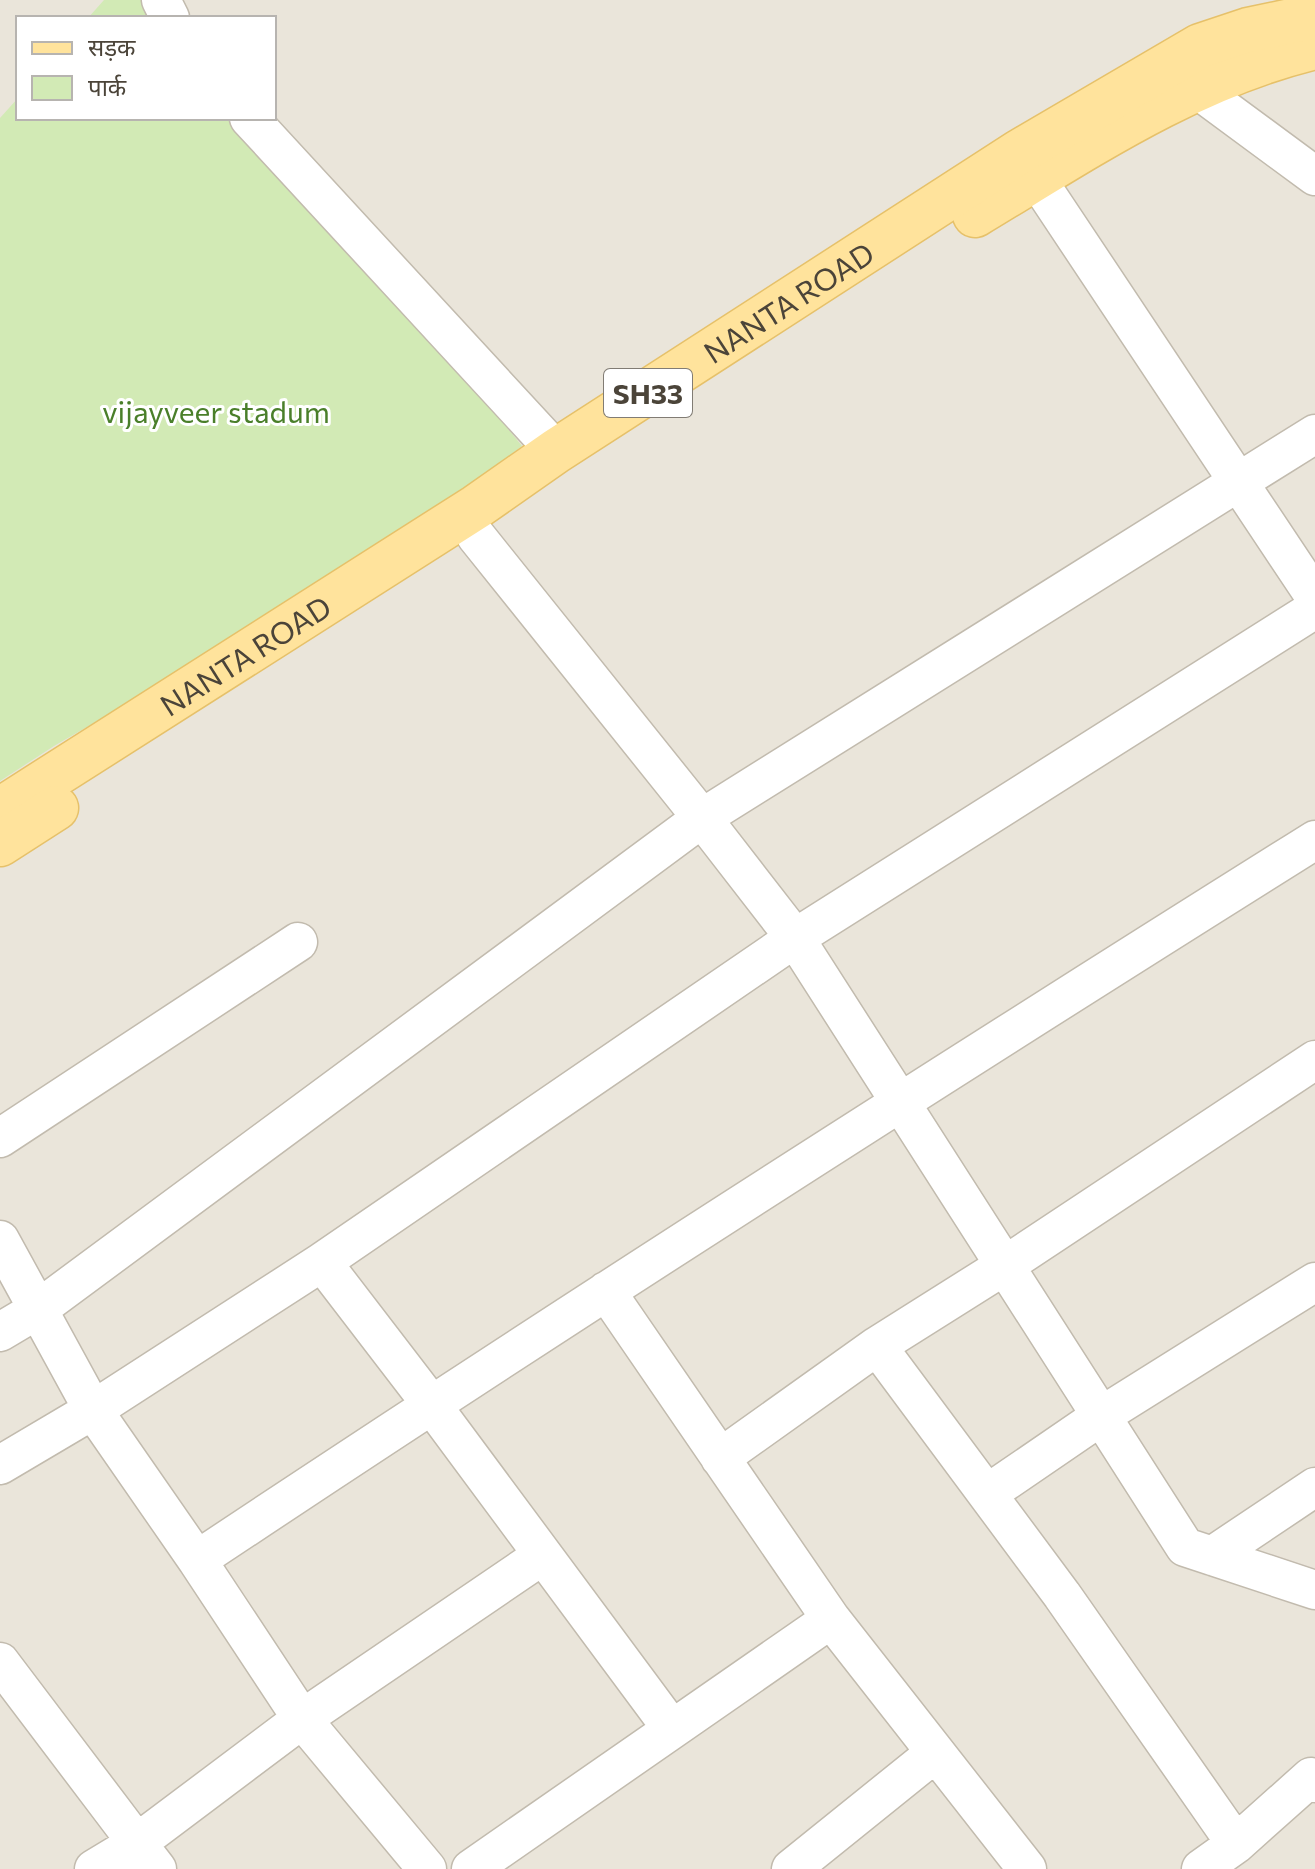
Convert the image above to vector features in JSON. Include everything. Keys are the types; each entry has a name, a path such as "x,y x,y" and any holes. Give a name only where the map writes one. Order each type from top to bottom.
{"main road":[{"name":"NANTA ROAD","path":"0,810 476,507 556,451 1019,152 1200,46 1315,13"},
{"name":"NANTA ROAD","path":"0,844 955,227 1139,117 1228,74 1315,47"}],"street":[{"path":"1308,0 1315,13"},
{"path":"1197,89 1315,176"},
{"path":"251,120 556,451"},
{"path":"1036,178 1315,597"},
{"path":"0,1332 37,1310 702,818 1315,434"},
{"path":"476,536 795,938 1185,1547 1315,1590"},
{"path":"0,1465 93,1410 322,1262 795,938 1315,609"},
{"path":"197,1560 431,1404 899,1102 1315,840"},
{"path":"0,1138 298,942"},
{"path":"720,1458 877,1346 1004,1266 1315,1060"},
{"path":"0,1240 93,1410 302,1719 427,1869"},
{"path":"322,1262 672,1729"},
{"path":"987,1494 1101,1416 1315,1282"},
{"path":"606,1291 831,1619 1027,1869"},
{"path":"877,1346 1062,1595 1219,1860 1314,1778"},
{"path":"1212,1556 1315,1487"},
{"path":"94,1869 147,1856 302,1719 543,1555"},
{"path":"471,1869 831,1619"},
{"path":"0,1662 12,1700 147,1856"},
{"path":"791,1869 935,1753"}],"shaded area":[{"path":"0,0 1315,0 1315,1869 0,1869"}],"green space":[{"path":"104,0 159,0 172,16 90,16"},
{"name":"vijayveer stadum","path":"16,100 16,120 257,120 522,446 275,636 187,669 0,781 0,118"}]}
